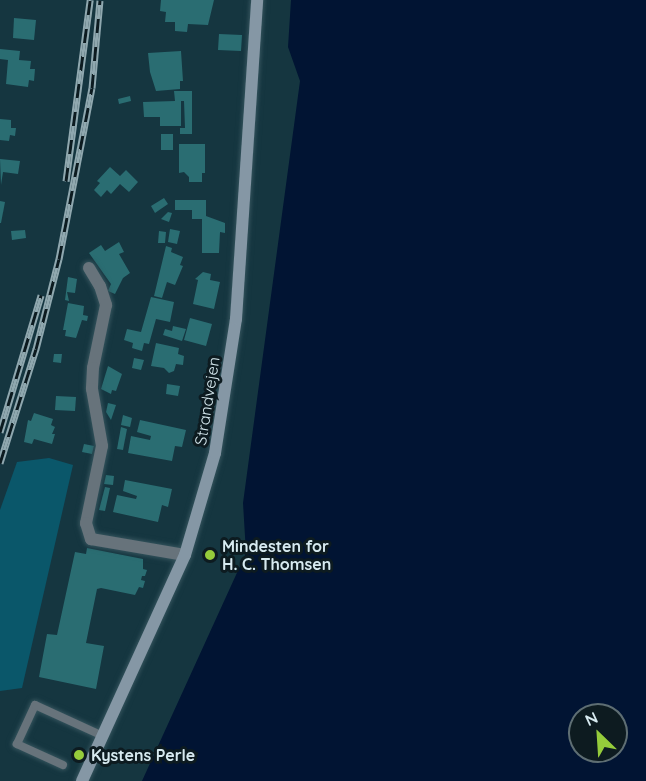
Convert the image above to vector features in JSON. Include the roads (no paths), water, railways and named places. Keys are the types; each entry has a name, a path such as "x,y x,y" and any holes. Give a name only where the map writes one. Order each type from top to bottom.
{"main road":[{"name":"Strandvejen","path":"82,781 185,555 216,453 236,319 258,0"}],"street":[{"path":"88,268 100,285 106,305 92,378 102,446 86,522 91,539 185,555"}],"lane":[{"path":"63,765 17,744 35,705 103,736"}],"railway":[{"path":"66,181 90,0"},
{"path":"0,463 36,349 59,259 92,88 100,0"},
{"path":"0,432 41,295"}],"place":[{"name":"Mindesten for H. C. Thomsen","path":"210,555"},
{"name":"Kystens Perle","path":"79,755"}]}
